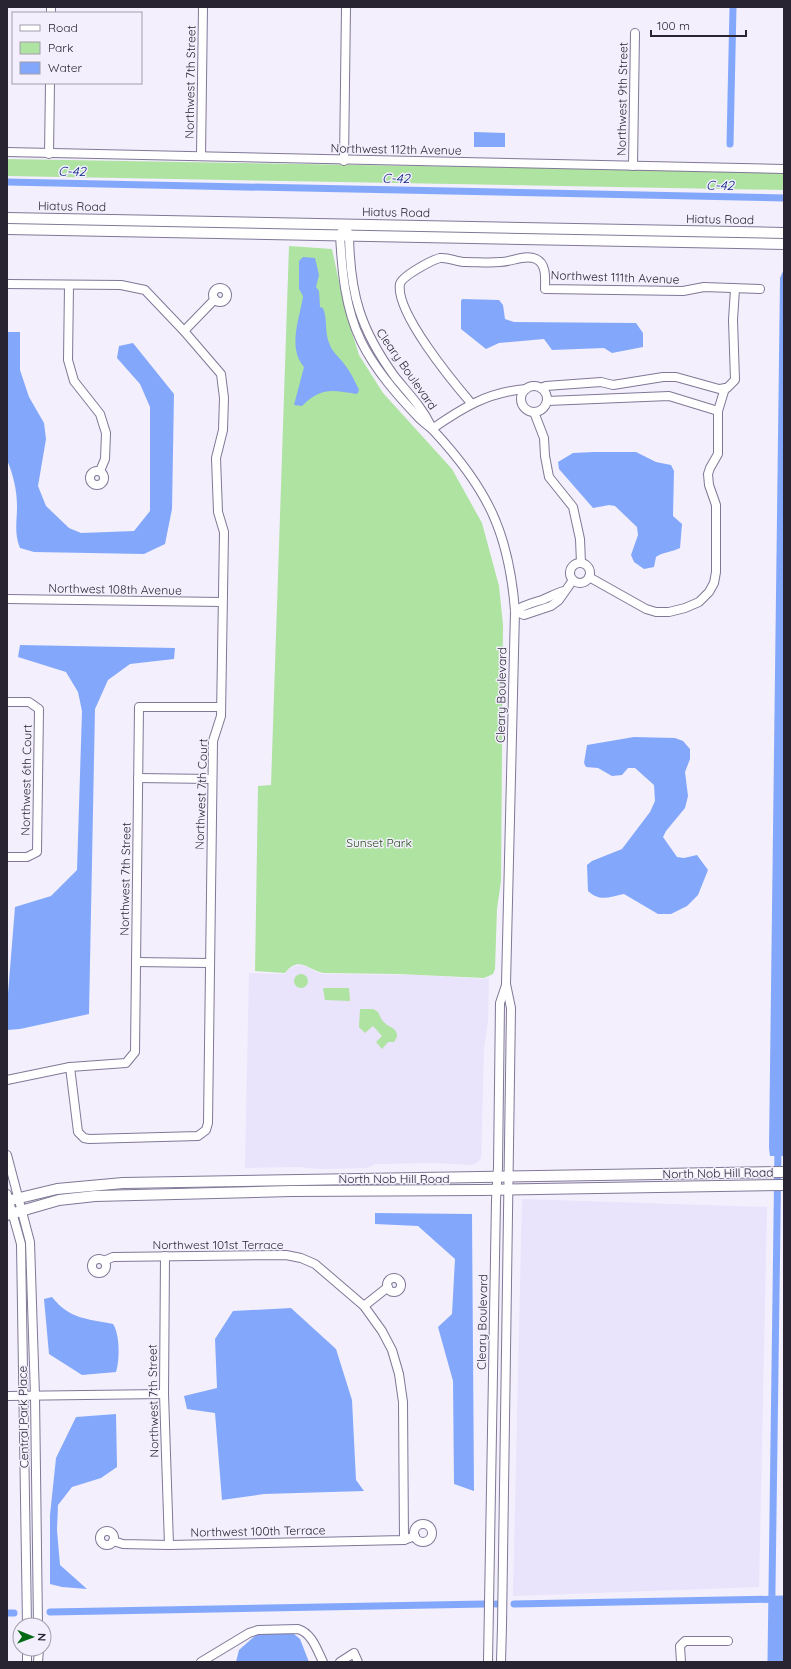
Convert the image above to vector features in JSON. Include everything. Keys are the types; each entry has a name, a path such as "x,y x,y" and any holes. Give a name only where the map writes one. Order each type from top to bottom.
{"main road":[{"name":"Hiatus Road","path":"7,218 784,233"},
{"name":"Hiatus Road","path":"7,228 784,244"},
{"name":"North Nob Hill Road","path":"10,1198 57,1189 123,1183 784,1172"},
{"name":"North Nob Hill Road","path":"14,1213 59,1200 95,1196 291,1191 509,1190 784,1185"}],"street":[{"name":"Northwest 7th Street","path":"201,156 203,7"},
{"path":"344,160 346,7"},
{"name":"Northwest 9th Street","path":"633,166 635,33"},
{"path":"49,154 50,84"},
{"name":"Northwest 112th Avenue","path":"7,152 784,169"},
{"name":"Cleary Boulevard","path":"344,224 345,235 342,274 351,314 362,341 370,357 388,383 420,420 432,429 459,458 472,476 495,518 505,547 509,564 515,611 506,984 511,1008 501,1662"},
{"name":"Northwest 111th Avenue","path":"471,403 425,344 406,308 400,285 403,278 435,259 449,258 456,262 506,262 513,259 535,258 541,262 545,271 545,289 683,291 704,287 760,289"},
{"name":"Northwest 7th Court","path":"7,284 69,286 121,285 145,290 221,374 224,398 223,430 216,458 218,512 224,532 221,716 213,741 208,1123 206,1130 198,1136 84,1138 78,1132 70,1067"},
{"path":"69,286 68,360 74,381 100,414 106,433 104,459 100,471"},
{"path":"432,429 471,403 499,394 526,389 533,386 541,388 546,386 597,382 613,385 663,377 676,377 719,388 727,388 735,380 733,320 735,289"},
{"path":"184,332 215,299"},
{"path":"526,389 522,396 522,403 527,410 534,412 543,409 547,401 546,394 541,388"},
{"path":"589,577 646,609 656,612 669,612 685,608 699,602 709,592 714,583 716,572 716,505 709,485 708,474 718,454 718,411 725,388"},
{"path":"547,401 669,396 718,411"},
{"path":"534,412 544,438 545,456 549,477 573,507 580,539 581,563"},
{"path":"575,564 584,564 589,570 589,577 584,582 580,583 573,580 570,574 571,569 575,564"},
{"path":"515,611 524,615 551,606 559,600 573,580"},
{"name":"Northwest 108th Avenue","path":"7,599 222,602"},
{"name":"Northwest 6th Court","path":"7,702 29,702 39,709 37,852 27,857 7,857"},
{"name":"Northwest 7th Street","path":"70,1067 126,1063 135,1052 139,707 221,707"},
{"path":"138,778 212,779"},
{"path":"136,962 209,963"},
{"name":"Cleary Boulevard","path":"488,1662 500,1003 506,984"},
{"path":"7,1080 70,1067"},
{"path":"7,1155 10,1198 14,1213"},
{"name":"Central Park Place","path":"14,1213 30,1242 35,1396 38,1617"},
{"name":"Central Park Place","path":"14,1213 21,1244 27,1617"},
{"name":"Northwest 101st Terrace","path":"104,1261 113,1257 286,1255 301,1258 315,1264 364,1306 382,1331 392,1350 399,1374 403,1402 404,1540"},
{"name":"Northwest 7th Street","path":"165,1256 164,1394 169,1545"},
{"path":"364,1306 388,1287"},
{"path":"7,1396 164,1394"},
{"name":"Northwest 100th Terrace","path":"113,1541 123,1544 169,1545 404,1540 415,1536"},
{"path":"201,1662 249,1633 258,1630 298,1629 304,1630 323,1662"},
{"path":"681,1662 680,1646 685,1641 728,1641"},
{"path":"340,1662 354,1653 358,1662"}],"shaded area":[{"path":"303,965 323,974 415,975 484,979 489,977 488,1020 484,1049 481,1158 478,1162 473,1165 434,1163 375,1164 367,1168 245,1168 249,973 285,974 289,969 295,966"},
{"path":"522,1199 767,1207 759,1587 513,1596"}],"green space":[{"path":"7,159 784,172 784,190 7,176"},
{"name":"Sunset Park","path":"289,246 332,249 345,310 359,355 383,393 452,469 482,523 499,586 503,625 501,881 497,909 495,969 493,974 484,978 398,974 323,973 299,964 290,968 285,973 255,971 258,786 271,785"},
{"path":"298,974 304,974 308,978 308,984 304,988 298,988 294,984 294,978"},
{"path":"323,988 349,988 350,1001 325,1000"},
{"path":"360,1009 373,1009 378,1012 381,1019 396,1031 397,1037 394,1042 388,1042 382,1049 376,1042 382,1036 373,1026 365,1033 359,1027"}],"water":[{"path":"474,132 505,133 505,147 474,147"},
{"path":"303,257 315,258 319,275 316,287 319,291 320,307 323,308 328,340 332,349 349,371 359,390 356,394 327,391 315,396 302,406 294,405 304,367 296,351 295,342 303,296 299,289 299,261"},
{"path":"784,269 784,1156 770,1156 780,278"},
{"path":"462,299 499,300 503,305 505,319 514,322 636,323 643,333 643,347 612,353 604,348 552,350 544,339 499,343 486,349 461,329"},
{"path":"7,332 20,332 20,370 29,397 44,423 46,439 38,486 46,506 69,528 81,533 134,531 150,511 150,407 140,384 117,358 119,346 133,343 174,394 172,509 165,544 144,554 34,552 20,548 16,532 17,500 13,476 7,460"},
{"path":"636,452 656,462 671,465 674,471 673,516 682,524 680,548 656,557 654,567 644,569 634,562 631,555 638,535 637,527 615,506 609,505 593,508 559,469 558,462 573,453"},
{"path":"20,645 175,648 174,659 130,664 108,680 95,709 89,1014 20,1029 7,1030 7,1006 15,907 51,896 77,870 82,711 78,692 66,672 18,657"},
{"path":"634,737 675,738 683,741 690,749 690,759 685,772 688,796 685,808 666,831 663,837 677,857 684,858 697,855 708,870 698,895 687,906 671,914 658,914 624,894 601,898 588,891 587,865 592,861 622,849 650,812 655,801 654,785 635,768 628,768 622,775 612,776 598,768 586,767 584,763 587,745"},
{"path":"375,1213 472,1214 474,1491 454,1484 453,1381 438,1327 452,1314 455,1259 418,1226 375,1224"},
{"path":"52,1297 65,1310 72,1314 87,1319 113,1324 117,1334 119,1348 116,1372 82,1375 49,1354 44,1299"},
{"path":"291,1308 336,1349 352,1400 356,1480 364,1491 264,1494 222,1500 215,1413 187,1409 184,1396 217,1388 215,1339 233,1311"},
{"path":"116,1414 117,1467 101,1478 72,1487 58,1505 57,1530 60,1565 87,1589 62,1587 50,1584 50,1515 56,1458 76,1417"},
{"path":"772,1599 784,1599 784,1662 771,1662"},
{"path":"257,1634 294,1634 300,1639 309,1662 236,1662 239,1650"}],"waterway":[{"path":"730,144 733,7"},
{"name":"C-42","path":"7,182 784,198"},
{"path":"771,1662 778,1148"},
{"path":"514,1604 784,1599"},
{"path":"50,1612 485,1604"},
{"path":"7,1613 14,1613"}]}
